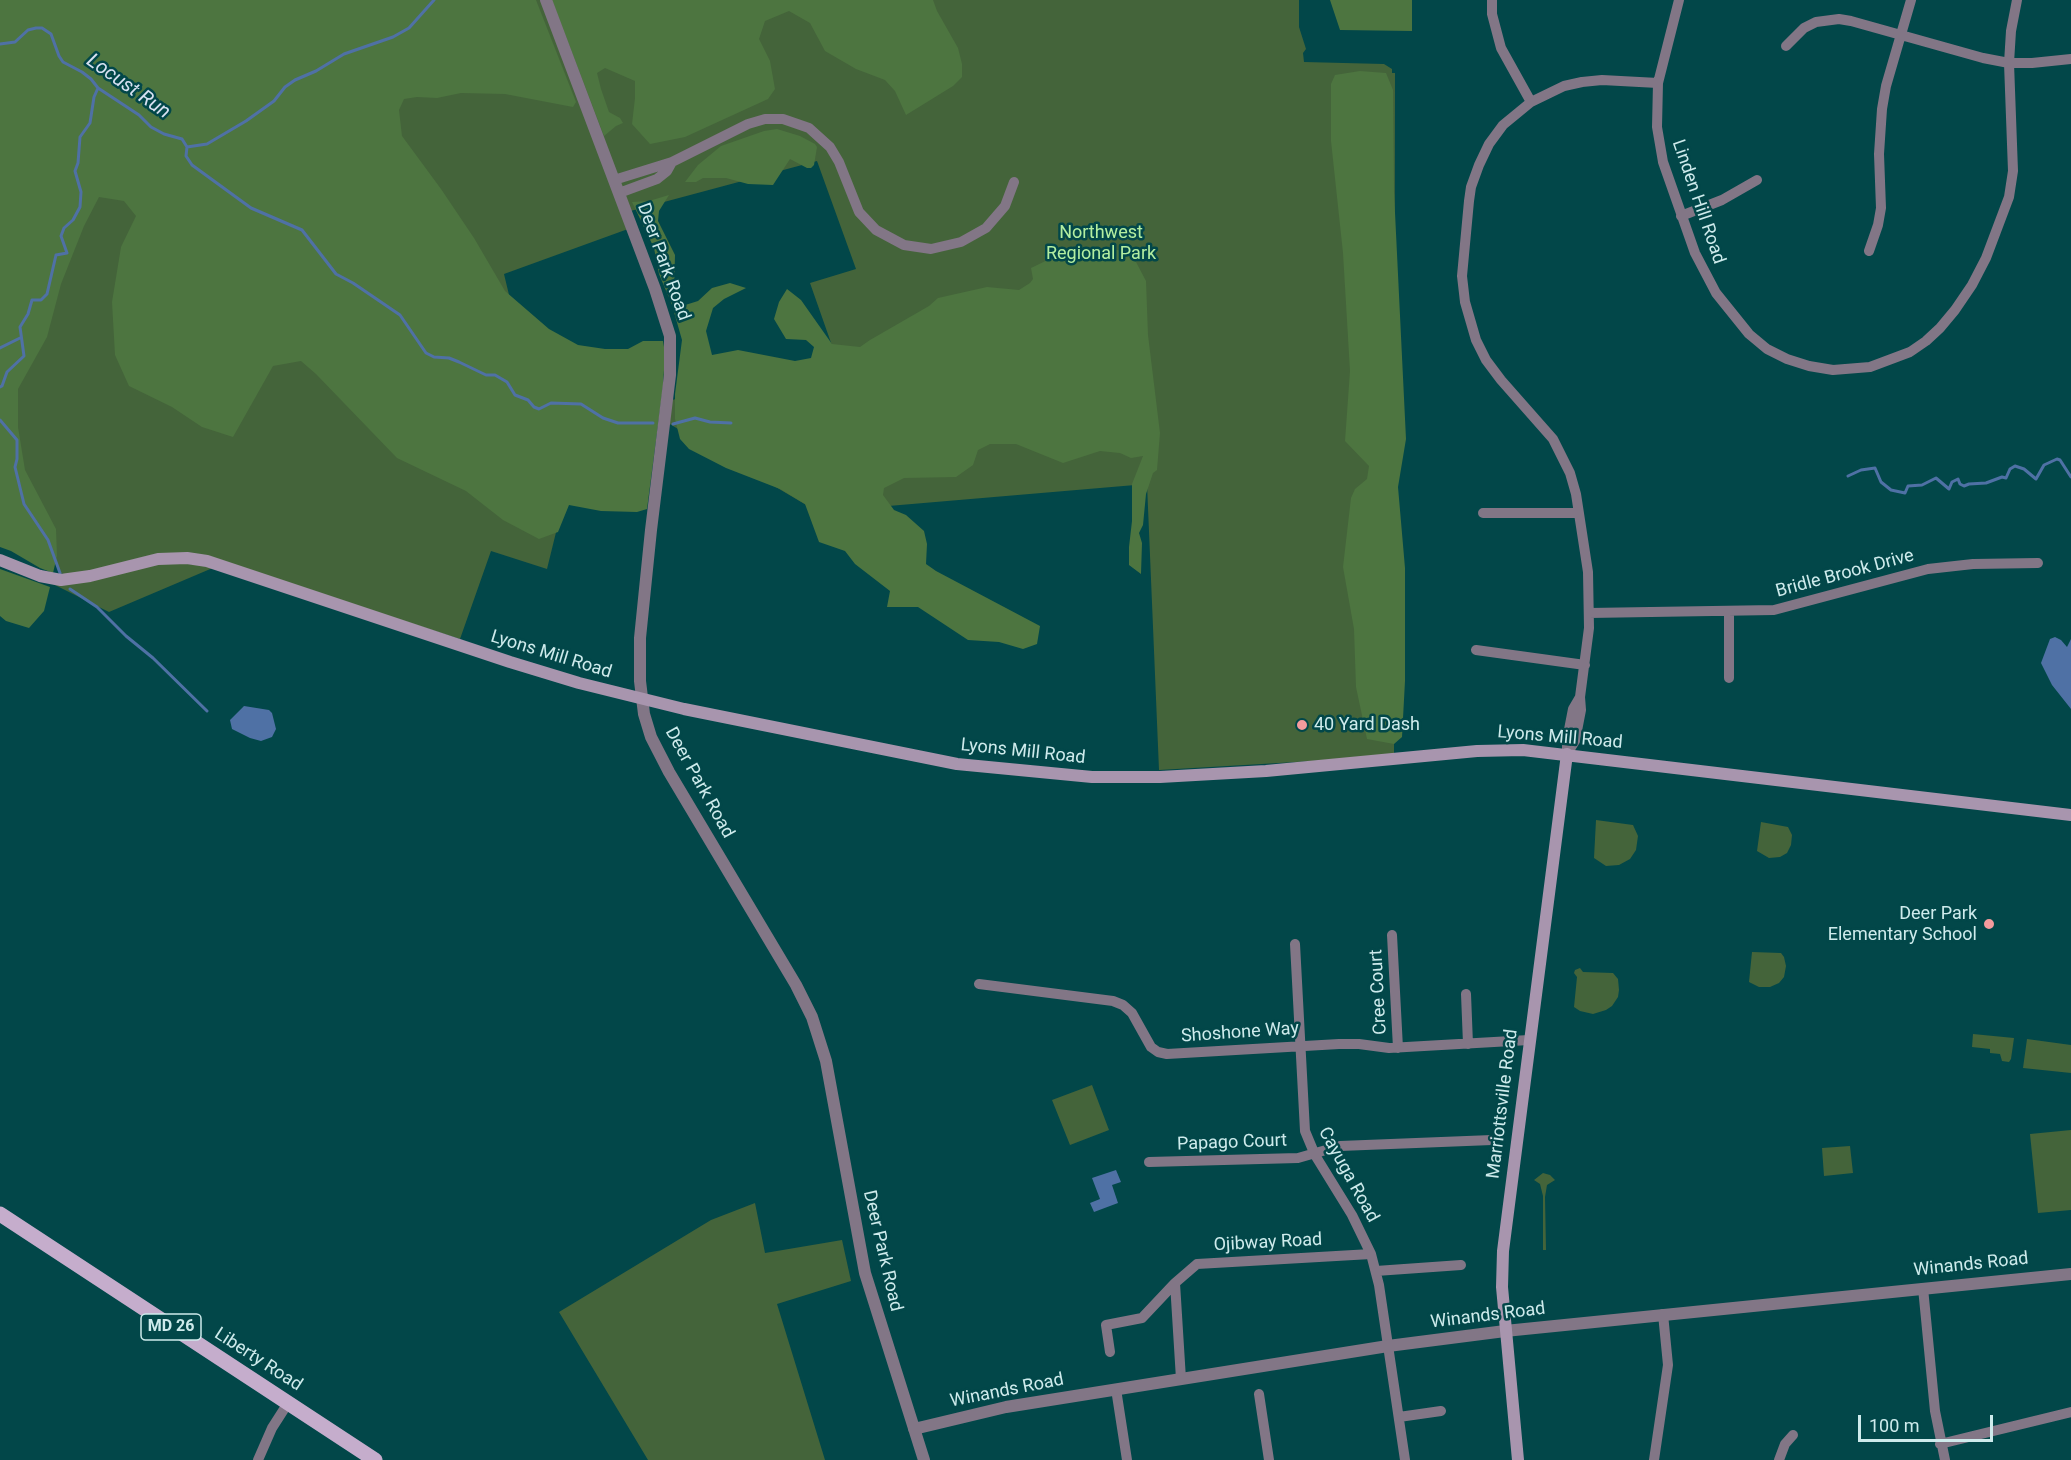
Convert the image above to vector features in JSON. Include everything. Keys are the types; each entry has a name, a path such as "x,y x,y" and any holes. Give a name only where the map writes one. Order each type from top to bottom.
{"main road":[{"name":"Lyons Mill Road","path":"0,560 40,576 61,580 90,576 158,559 187,558 207,561 520,666 641,699 936,760 976,766 1084,776 1139,778 1215,775 1492,750 1523,750 2071,815"},
{"name":"Marriottsville Road","path":"1518,1460 1505,1331 1502,1287 1503,1251 1567,754"},
{"name":"Liberty Road","path":"0,1214 375,1460"}],"street":[{"name":"Deer Park Road","path":"546,0 665,319 671,354 669,389 641,625 639,664 641,699 651,736 666,766 796,985 816,1026 826,1061 865,1272 924,1460"},
{"path":"1492,0 1492,14 1501,48 1532,102"},
{"name":"Linden Hill Road","path":"1679,0 1658,83 1657,127 1659,144 1695,253 1716,293 1749,334 1767,349 1787,359 1833,370 1870,367 1910,352 1940,328 1972,285 1986,258 2006,206 2013,171 2009,63 2011,31 2017,0"},
{"path":"1869,251 1881,208 1879,154 1886,86 1911,0"},
{"path":"1786,46 1804,28 1816,22 1851,21 1983,58 2009,63 2071,59"},
{"name":"Marriottsville Road","path":"1567,754 1575,741 1581,710 1580,697 1589,613 1588,572 1576,494 1553,439 1501,380 1486,360 1476,340 1465,302 1462,276 1471,187 1489,144 1503,125 1532,102 1564,86 1581,82 1602,80 1658,83"},
{"path":"614,180 672,162 748,124 765,119 793,121 809,128 830,147 854,203 871,226 896,242 931,249 961,242 986,228 1005,206 1014,182"},
{"path":"619,193 657,179 667,171 672,162"},
{"path":"1681,216 1728,198 1757,180"},
{"path":"1483,513 1579,513"},
{"name":"Bridle Brook Drive","path":"1589,613 1774,610 1903,574 1951,565 2038,563"},
{"path":"1729,612 1729,678"},
{"path":"1476,650 1585,665"},
{"name":"Cree Court","path":"1392,935 1398,1048"},
{"name":"Cayuga Road","path":"1295,944 1305,1131 1315,1155 1352,1215 1371,1254 1376,1271 1405,1460"},
{"name":"Shoshone Way","path":"979,984 1113,1001 1132,1013 1151,1047 1167,1054 1350,1044 1398,1048 1529,1040"},
{"path":"1466,994 1468,1044"},
{"name":"Papago Court","path":"1149,1162 1298,1158 1340,1146 1492,1140"},
{"name":"Ojibway Road","path":"1110,1352 1106,1325 1142,1318 1192,1267 1202,1263 1371,1254"},
{"path":"1376,1271 1461,1266"},
{"name":"Winands Road","path":"914,1429 985,1411 1388,1346 1663,1314 2071,1274"},
{"path":"1175,1283 1181,1379"},
{"path":"1923,1288 1935,1411 1945,1460"},
{"path":"1654,1460 1668,1365 1663,1314"},
{"path":"1116,1389 1127,1460"},
{"path":"1259,1394 1269,1460"},
{"path":"258,1460 272,1428 288,1403"},
{"path":"1399,1417 1441,1411"},
{"path":"1940,1444 2071,1412"},
{"path":"1779,1460 1785,1444 1793,1435"}],"green space":[{"name":"Northwest Regional Park","path":"0,0 1299,0 1299,27 1306,49 1303,53 1304,62 1384,64 1392,69 1392,73 1395,73 1394,754 1159,770 1147,484 818,512 668,423 672,400 836,357 810,283 856,269 817,161 623,213 628,229 504,274 561,512 547,569 491,551 460,639 190,553 156,554 71,576 60,573 48,540 41,530 0,387"},
{"path":"0,0 536,0 576,102 573,107 505,94 461,93 437,98 404,99 399,110 402,136 474,238 505,291 549,329 578,345 605,349 628,349 643,341 663,341 665,353 663,387 647,509 637,512 601,511 569,505 558,532 539,539 503,520 466,491 397,458 301,361 273,366 233,437 202,427 172,407 129,386 115,355 112,302 121,247 136,216 124,201 99,197 84,226 61,284 47,337 18,389 18,427 25,470 56,529 57,556 53,573 0,547"},
{"path":"552,0 933,0 958,48 962,77 953,86 906,115 895,91 885,80 856,69 825,51 810,23 789,11 765,21 759,39 770,61 775,89 768,99 685,137 650,144 632,124 635,81 605,68 597,73 601,89 609,112 620,118 623,123 604,136"},
{"path":"1330,0 1412,0 1412,31 1340,30"},
{"path":"1360,71 1386,73 1393,90 1394,192 1406,439 1398,487 1405,568 1405,681 1402,737 1394,744 1367,739 1356,687 1354,629 1343,567 1351,498 1355,489 1367,479 1369,466 1345,441 1350,371 1343,253 1331,141 1331,84 1335,75"},
{"path":"777,129 800,136 815,144 817,147 814,165 811,168 790,159 773,185 748,184 726,178 703,178 696,182 685,182 698,165 721,146 764,131"},
{"path":"669,195 659,211 658,221 675,255 674,293 682,306 698,301 712,288 730,283 746,288 724,299 713,308 706,331 712,355 738,350 795,361 811,358 814,347 806,340 786,339 774,319 779,302 787,289 801,300 832,344 860,347 929,306 938,298 987,287 1019,290 1033,279 1031,268 1062,253 1076,249 1099,249 1118,250 1129,255 1136,262 1146,281 1148,335 1160,433 1157,470 1153,473 1146,494 1143,525 1139,533 1142,543 1141,574 1129,565 1129,547 1132,484 1143,456 1131,458 1120,453 1100,451 1063,463 1016,444 990,444 978,450 973,465 956,477 904,478 884,488 883,495 894,510 906,515 924,531 927,544 926,564 1040,626 1037,644 1023,649 999,642 968,640 918,607 887,607 890,591 855,564 845,551 819,542 805,504 780,489 726,468 689,449 680,439 675,419 675,394 682,340 672,305 659,274 654,248 632,202 649,201"},
{"path":"171,562 215,567 109,612 53,584"},
{"path":"0,569 50,587 44,611 29,628 6,621 0,616"},
{"path":"1596,820 1633,825 1638,836 1636,850 1630,859 1619,865 1606,866 1594,858"},
{"path":"1761,822 1788,827 1792,835 1787,853 1780,857 1769,858 1757,851"},
{"path":"1752,952 1781,953 1786,966 1784,977 1779,983 1770,987 1759,987 1749,982"},
{"path":"1580,968 1583,972 1613,973 1618,979 1619,990 1618,997 1612,1006 1593,1014 1574,1007 1577,977 1574,973"},
{"path":"1973,1034 2014,1038 2009,1062 2002,1061 2000,1054 1990,1053 1990,1049 1972,1047"},
{"path":"2027,1039 2071,1045 2071,1073 2023,1068"},
{"path":"1092,1085 1109,1130 1070,1145 1052,1100"},
{"path":"2071,1130 2071,1210 2038,1213 2030,1134"},
{"path":"1850,1146 1853,1173 1824,1176 1822,1148"},
{"path":"1543,1173 1555,1180 1547,1185 1545,1197 1546,1250 1543,1250 1543,1196 1540,1184 1534,1180"},
{"path":"755,1203 765,1253 842,1240 851,1281 777,1304 825,1460 648,1460 559,1312 711,1220"}],"water":[{"path":"2055,637 2067,647 2071,639 2071,709 2052,685 2041,663 2050,639"},
{"path":"244,706 269,710 272,713 276,729 272,737 261,741 232,729 230,720"},
{"path":"1116,1170 1121,1182 1112,1185 1118,1203 1094,1212 1090,1203 1100,1199 1092,1178"}],"waterway":[{"path":"187,147 207,144 246,121 274,101 285,87 295,80 316,71 344,54 393,37 409,28 434,0"},
{"name":"Locust Run","path":"0,44 15,42 28,30 36,28 42,28 51,34 63,62 82,72 98,88 139,115 151,127 164,134 182,139 187,147 186,156 192,165 251,208 302,230 336,274 400,315 426,353 434,357 449,358 486,375 495,375 507,382 515,395 528,400 539,409 551,403 581,404 603,418 618,423 653,423"},
{"path":"0,387 7,372 24,356 20,327 28,314 32,300 41,300 47,294 56,255 67,253 61,236 64,228 73,220 80,207 81,192 75,171 78,163 80,137 90,123 94,97 98,88"},
{"path":"0,348 20,338"},
{"name":"Locust Run","path":"673,424 695,418 710,422 731,423"},
{"path":"0,420 17,440 15,467 24,504 48,540 60,573"},
{"path":"1848,476 1861,470 1875,468 1881,482 1891,490 1905,493 1908,486 1922,485 1936,478 1949,489 1952,482 1958,479 1964,486 1986,483 2002,477 2006,478 2010,469 2015,466 2024,469 2036,479 2044,465 2057,459 2071,477"},
{"path":"70,589 97,607 207,711"}],"place":[{"name":"40 Yard Dash","path":"1302,725"},
{"name":"Deer Park Elementary School","path":"1989,924"}]}
